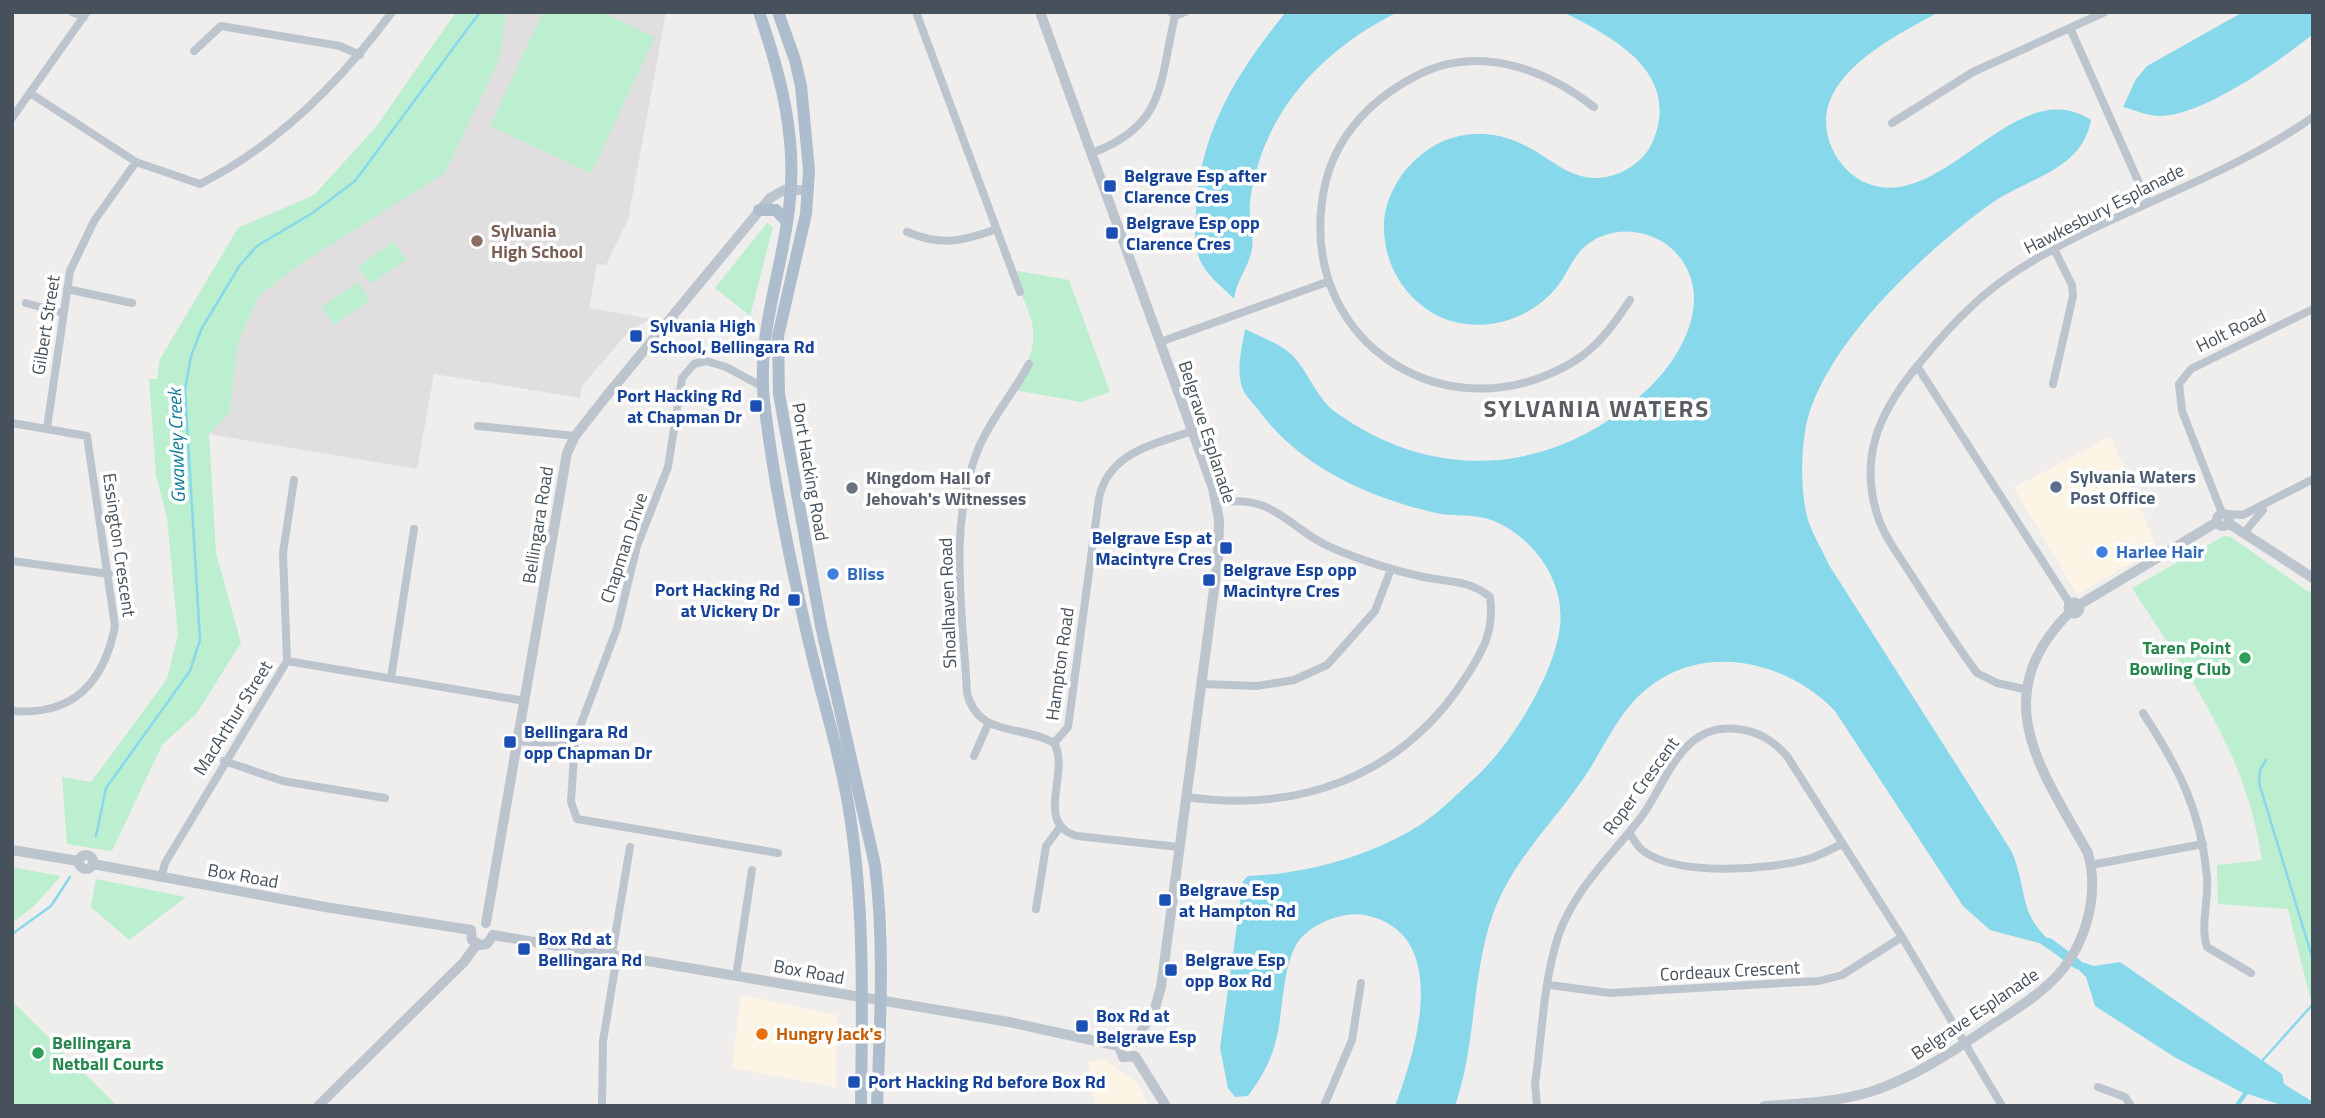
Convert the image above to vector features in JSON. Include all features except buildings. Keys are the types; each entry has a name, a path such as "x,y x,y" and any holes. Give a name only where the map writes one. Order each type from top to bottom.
{"main road":[{"name":"Port Hacking Road","path":"759,12 777,65 786,105 790,189 787,222 765,324 763,387 774,464 809,641 850,814 859,893 862,1106"},
{"name":"Port Hacking Road","path":"778,12 801,86 809,149 808,190 778,336 778,383 784,437 818,612 872,849 879,900 877,1106"},
{"path":"759,211 776,210 787,222"}],"street":[{"path":"12,118 85,14 72,12"},
{"path":"30,93 136,162 200,184 240,163 317,100 360,55 392,12"},
{"path":"916,12 994,230 1020,292"},
{"name":"Belgrave Esplanade","path":"1040,12 1217,503 1219,547 1158,999 1135,1041"},
{"path":"1092,153 1123,140 1147,117 1164,69 1173,14 1185,12"},
{"path":"1892,123 1973,72 2105,12"},
{"path":"194,51 221,26 340,46 360,55"},
{"path":"2070,28 2148,203"},
{"path":"1594,107 1542,74 1501,63 1452,63 1427,70 1387,92 1356,121 1334,155 1329,170 1319,221 1327,282 1358,333 1377,352 1402,369 1443,384 1487,390 1518,385 1575,361 1614,325 1630,300"},
{"name":"Hawkesbury Esplanade","path":"2028,690 1997,683 1977,673 1884,533 1878,518 1871,474 1876,436 1886,407 1940,337 2010,275 2054,249 2251,155 2313,117"},
{"name":"Gilbert Street","path":"47,428 70,271 89,230 136,162"},
{"path":"790,189 808,190"},
{"name":"Bellingara Road","path":"486,923 565,460 575,436 759,211 775,193 790,189"},
{"path":"907,232 929,241 947,242 994,230"},
{"path":"2053,384 2073,296 2071,285 2054,249"},
{"path":"1160,342 1327,282"},
{"path":"67,289 132,303"},
{"path":"26,303 62,313"},
{"name":"Holt Road","path":"2223,518 2182,411 2179,384 2191,369 2313,309"},
{"name":"Chapman Drive","path":"763,387 711,361 694,364 682,378 668,467 626,582 617,628 575,740 571,802 575,817 778,853"},
{"name":"Shoalhaven Road","path":"988,724 970,705 967,693 961,516 966,483 981,443 1029,363"},
{"path":"1917,366 2073,607"},
{"name":"Essington Crescent","path":"12,423 87,436 115,625 109,654 98,677 65,703 35,711 12,711"},
{"path":"478,426 575,436"},
{"name":"Hampton Road","path":"1060,827 1054,810 1060,758 1054,743 1068,727 1099,498 1105,477 1116,464 1132,453 1192,431"},
{"path":"2223,518 2244,515 2313,479"},
{"name":"MacArthur Street","path":"161,878 165,863 224,761 287,661 283,553 294,480"},
{"path":"2244,533 2256,516 2276,500"},
{"path":"1186,797 1251,802 1315,792 1386,759 1438,716 1483,651 1492,625 1490,597 1475,586 1391,569 1336,550 1301,531 1262,503 1217,503"},
{"path":"2223,518 2313,578"},
{"name":"Belgrave Esplanade","path":"1764,1106 1807,1104 1868,1092 1914,1073 1967,1042 2053,980 2087,926 2093,898 2091,865 2088,853 2038,765 2026,719 2030,676 2047,639 2073,607 2223,518"},
{"path":"391,678 414,529"},
{"path":"12,561 109,574"},
{"path":"1202,684 1257,686 1294,680 1327,665 1375,611 1391,569"},
{"path":"287,661 525,701"},
{"path":"2143,713 2170,755 2192,799 2203,844 2208,896 2207,947 2251,973"},
{"path":"974,755 988,724 1054,743"},
{"name":"Roper Crescent","path":"1537,1106 1535,1084 1549,985 1558,936 1574,901 1629,832 1687,745 1702,735 1729,728 1745,729 1774,742 1799,773 1967,1042 2002,1106"},
{"path":"519,741 544,743 575,740"},
{"path":"224,761 283,781 385,798"},
{"path":"1036,909 1046,846 1060,827 1077,836 1179,847"},
{"path":"1629,832 1642,850 1671,863 1698,869 1782,864 1810,859 1842,844"},
{"path":"2091,865 2203,844"},
{"path":"602,1106 603,1041 629,847"},
{"name":"Box Road","path":"12,850 78,861 87,855 93,864 161,878 471,930"},
{"path":"736,975 752,870"},
{"path":"486,923 493,935 487,944 477,944 470,937 471,930 475,924 486,923"},
{"name":"Box Road","path":"493,935 862,997 1059,1032 1119,1046"},
{"name":"Cordeaux Crescent","path":"1549,985 1610,993 1819,981 1842,975 1902,937"},
{"path":"318,1106 464,962 477,944"},
{"path":"1324,1106 1352,1040 1361,983"},
{"path":"1125,1040 1135,1041 1138,1047 1135,1056 1123,1058 1119,1046 1125,1040"},
{"path":"1135,1056 1166,1106"},
{"path":"2098,1087 2125,1097 2131,1106"}],"shaded area":[{"name":"Sylvania High School","path":"508,12 666,12 628,220 606,265 597,264 589,308 651,319 630,330 582,386 580,398 434,374 417,469 209,434 230,412 238,343 259,296 303,262"},
{"path":"2111,436 2157,549 2077,594 2014,488"},
{"path":"741,995 837,1015 836,1087 732,1068"},
{"path":"1105,1059 1137,1083 1149,1106 1095,1106 1088,1062"}],"green space":[{"path":"456,12 507,12 498,62 445,173 303,262 259,296 238,343 230,412 209,434 216,553 241,643 197,713 162,745 112,851 67,844 62,777 91,782 167,679 178,635 167,517 156,476 149,379 157,379 160,359 238,228 314,195 376,127"},
{"path":"543,12 601,12 655,37 591,173 490,126"},
{"path":"767,223 773,227 750,316 715,288"},
{"path":"394,242 406,260 370,284 358,266"},
{"path":"1011,270 1069,280 1110,392 1081,402 1014,390 1030,355 1033,329 1026,304"},
{"path":"358,282 370,300 334,325 321,307"},
{"name":"Taren Point Bowling Club","path":"2224,536 2231,537 2307,591 2313,592 2313,1010 2288,909 2218,904 2217,865 2262,860 2254,821 2243,784 2213,717 2132,588"},
{"path":"12,867 61,876 33,907 12,923"},
{"path":"96,879 186,897 129,940 91,907"},
{"name":"Bellingara Netball Courts","path":"12,1001 117,1106 12,1106"}],"water":[{"path":"1286,12 1398,12 1370,27 1320,65 1282,113 1267,140 1257,169 1250,201 1252,249 1234,299 1209,274 1197,252 1195,232 1199,183 1204,156 1224,105 1252,57"},
{"path":"1563,12 1939,12 1899,34 1857,64 1841,82 1830,102 1826,124 1832,148 1847,170 1869,184 1897,187 1925,179 2008,126 2035,113 2063,110 2091,120 2086,137 2065,162 1989,205 1935,249 1877,305 1830,369 1814,401 1805,432 1802,462 1803,492 1808,519 1829,565 2012,852 2030,916 2047,938 2061,950 2058,955 2039,943 1990,930 1963,906 1835,711 1813,692 1763,667 1736,662 1708,663 1681,669 1656,682 1633,702 1585,776 1510,879 1493,914 1486,937 1467,1058 1455,1106 1395,1106 1412,1054 1418,1025 1421,996 1419,968 1409,944 1392,926 1357,914 1323,922 1302,937 1295,947 1290,959 1278,1032 1270,1058 1248,1096 1235,1097 1228,1088 1220,1048 1243,881 1248,876 1315,867 1381,846 1420,825 1442,808 1489,763 1517,727 1550,665 1560,626 1560,609 1552,577 1534,550 1509,529 1487,519 1436,513 1385,498 1337,477 1293,447 1274,429 1243,390 1240,365 1245,329 1292,355 1322,399 1334,411 1374,435 1415,452 1456,460 1497,460 1538,453 1578,438 1616,415 1651,386 1679,350 1686,336 1694,306 1690,276 1683,262 1661,241 1632,232 1602,236 1583,248 1557,287 1529,311 1512,319 1476,325 1458,323 1425,308 1401,283 1387,252 1384,219 1397,182 1415,160 1439,143 1465,135 1508,138 1572,173 1594,178 1620,173 1634,165 1650,148 1659,117 1658,96 1651,77 1622,46"},
{"path":"2243,12 2313,12 2313,34 2261,72 2197,107 2178,114 2160,116 2123,107 2136,79 2147,66"},
{"path":"2079,961 2094,966 2120,962 2282,1074 2284,1084 2313,1102 2313,1106 2284,1106 2248,1094 2239,1106 2234,1106 2243,1093 2176,1058 2095,1006 2086,977 2076,967"}],"waterway":[{"name":"Gwawley Creek","path":"96,836 106,788 190,671 200,640 185,390 191,356 202,328 240,265 257,246 314,212 355,181 480,12"},
{"path":"2266,760 2260,770 2259,783 2313,960"},
{"name":"Gwawley Creek","path":"12,934 51,906 70,877"},
{"path":"2049,943 2077,964"},
{"path":"2262,1061 2313,1004"}],"place":[{"name":"Belgrave Esp after Clarence Cres","path":"1110,186"},
{"name":"Belgrave Esp opp Clarence Cres","path":"1112,233"},
{"name":"Sylvania High School","path":"477,241"},
{"name":"Sylvania High School, Bellingara Rd","path":"636,336"},
{"name":"Port Hacking Rd at Chapman Dr","path":"756,406"},
{"name":"Sylvania Waters Post Office","path":"2056,487"},
{"name":"Kingdom Hall of Jehovah's Witnesses","path":"852,488"},
{"name":"Belgrave Esp at Macintyre Cres","path":"1226,548"},
{"name":"Harlee Hair","path":"2102,552"},
{"name":"Bliss","path":"833,574"},
{"name":"Belgrave Esp opp Macintyre Cres","path":"1209,580"},
{"name":"Port Hacking Rd at Vickery Dr","path":"794,600"},
{"name":"Taren Point Bowling Club","path":"2245,658"},
{"name":"Bellingara Rd opp Chapman Dr","path":"510,742"},
{"name":"Belgrave Esp at Hampton Rd","path":"1165,900"},
{"name":"Box Rd at Bellingara Rd","path":"524,949"},
{"name":"Belgrave Esp opp Box Rd","path":"1171,970"},
{"name":"Box Rd at Belgrave Esp","path":"1082,1026"},
{"name":"Hungry Jack's","path":"762,1034"},
{"name":"Bellingara Netball Courts","path":"38,1053"},
{"name":"Port Hacking Rd before Box Rd","path":"854,1082"}],"district":[{"name":"SYLVANIA WATERS","path":"1597,409"}]}
